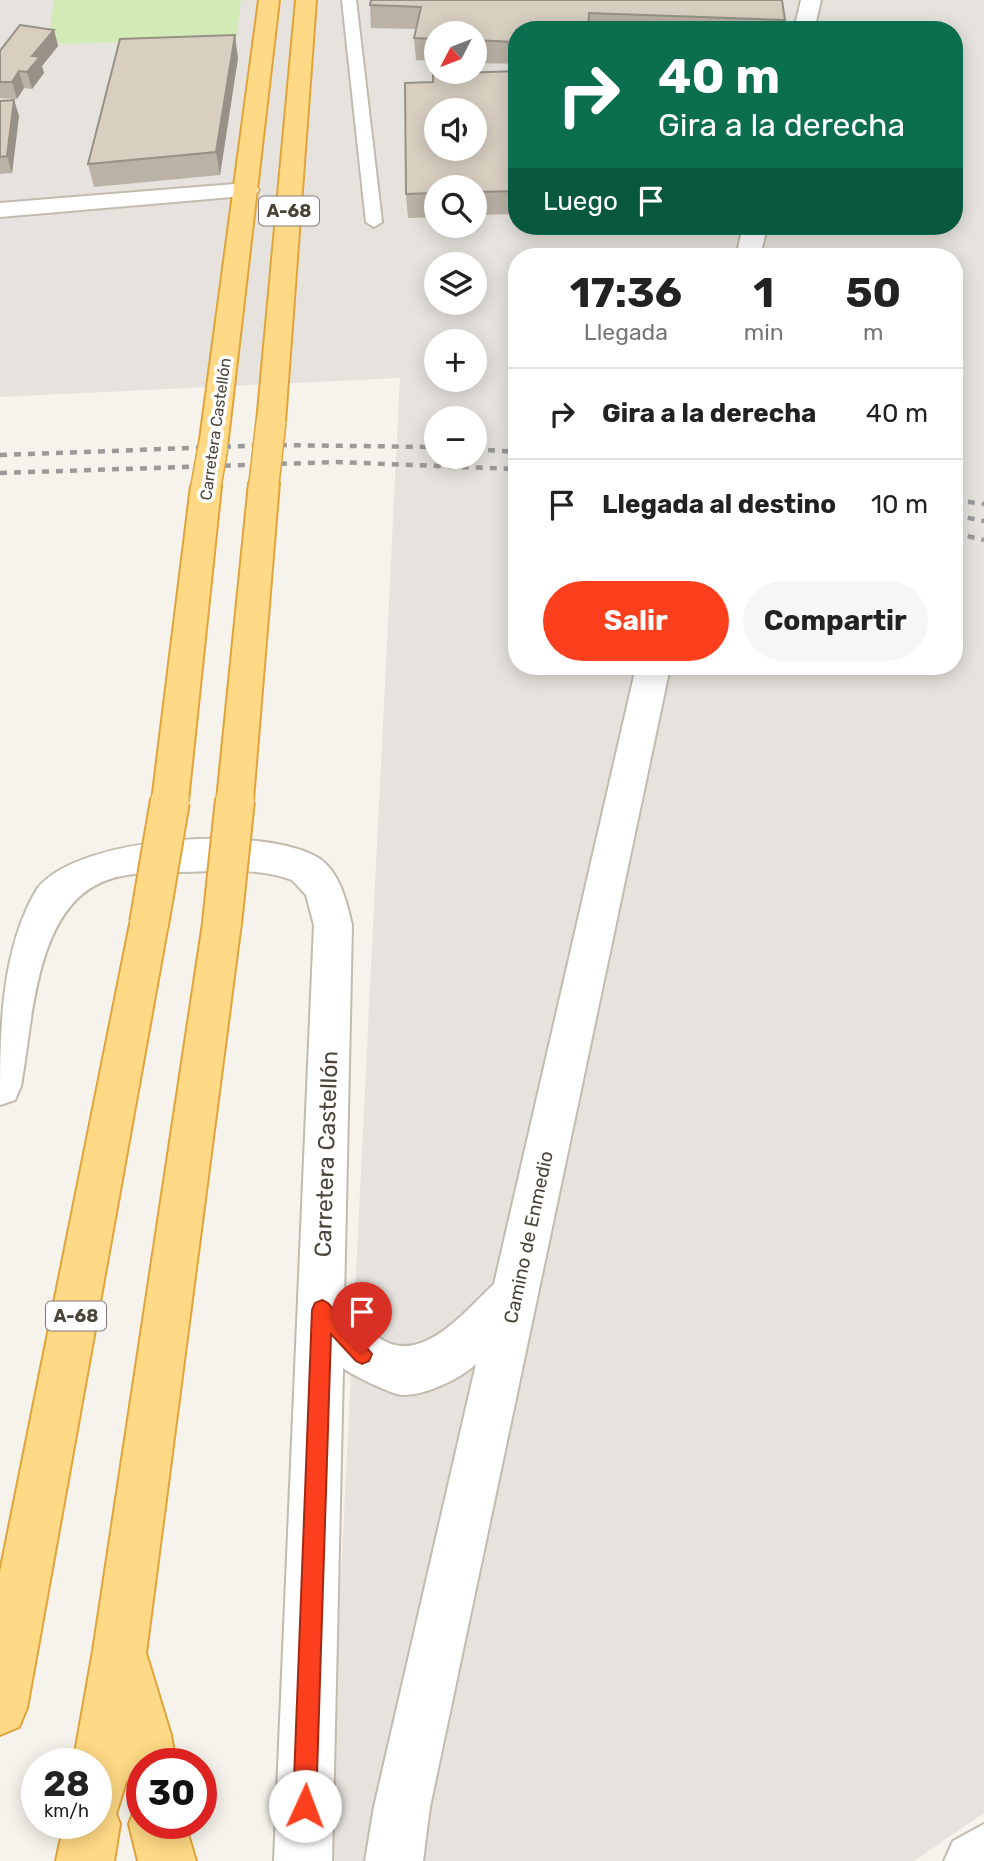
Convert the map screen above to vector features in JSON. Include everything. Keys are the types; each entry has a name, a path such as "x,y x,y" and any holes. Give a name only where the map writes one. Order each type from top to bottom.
{"highway":[{"name":"Carretera Castellón","path":"0,1708 149,924 170,800 206,486 247,190 269,0"},
{"name":"A-68","path":"104,1748 120,1651 222,923 271,422 306,0"},
{"path":"120,1651 145,1735 146,1748"},
{"path":"85,1861 89,1839"},
{"path":"162,1839 167,1861"}],"street":[{"path":"806,21 811,0"},
{"path":"0,210 247,190"},
{"name":"Camino de Enmedio","path":"394,1861 402,1807 651,675"},
{"name":"Carretera Castellón","path":"0,1086 34,930 51,899 78,878 104,865 133,859 262,857 303,867 317,878 328,900 332,925 303,1861"},
{"path":"322,1310 362,1354 401,1371 446,1360 515,1296"},
{"name":"Camino de Enmedio","path":"375,1861 402,1807"},
{"path":"974,1861 984,1853"}],"lane":[{"path":"349,0 374,222"}],"shaded area":[{"path":"0,0 984,0 984,1813 914,1861 327,1861 400,378 0,397"}],"green space":[{"path":"54,0 241,0 236,40 48,44"}],"building":[{"path":"371,0 782,0 785,20 589,13 589,21 508,21 508,42 487,41 487,21 424,21 424,38 414,38 421,7 370,5"},
{"path":"20,25 54,30 32,56 40,57 27,72 19,71 12,82 0,82 0,51"},
{"path":"235,35 216,152 88,164 120,39"},
{"path":"508,71 508,191 487,192 487,175 424,175 424,193 406,194 405,83 487,84 487,72"},
{"path":"14,100 7,156 0,157 0,101"}],"railway":[{"path":"0,455 273,445 424,447"},
{"path":"487,450 508,451"},
{"path":"0,473 336,462 508,469"},
{"path":"963,501 984,504"},
{"path":"963,517 984,521"},
{"path":"963,535 984,540"}],"route":[{"path":"305,1806 322,1310 362,1354"}]}
